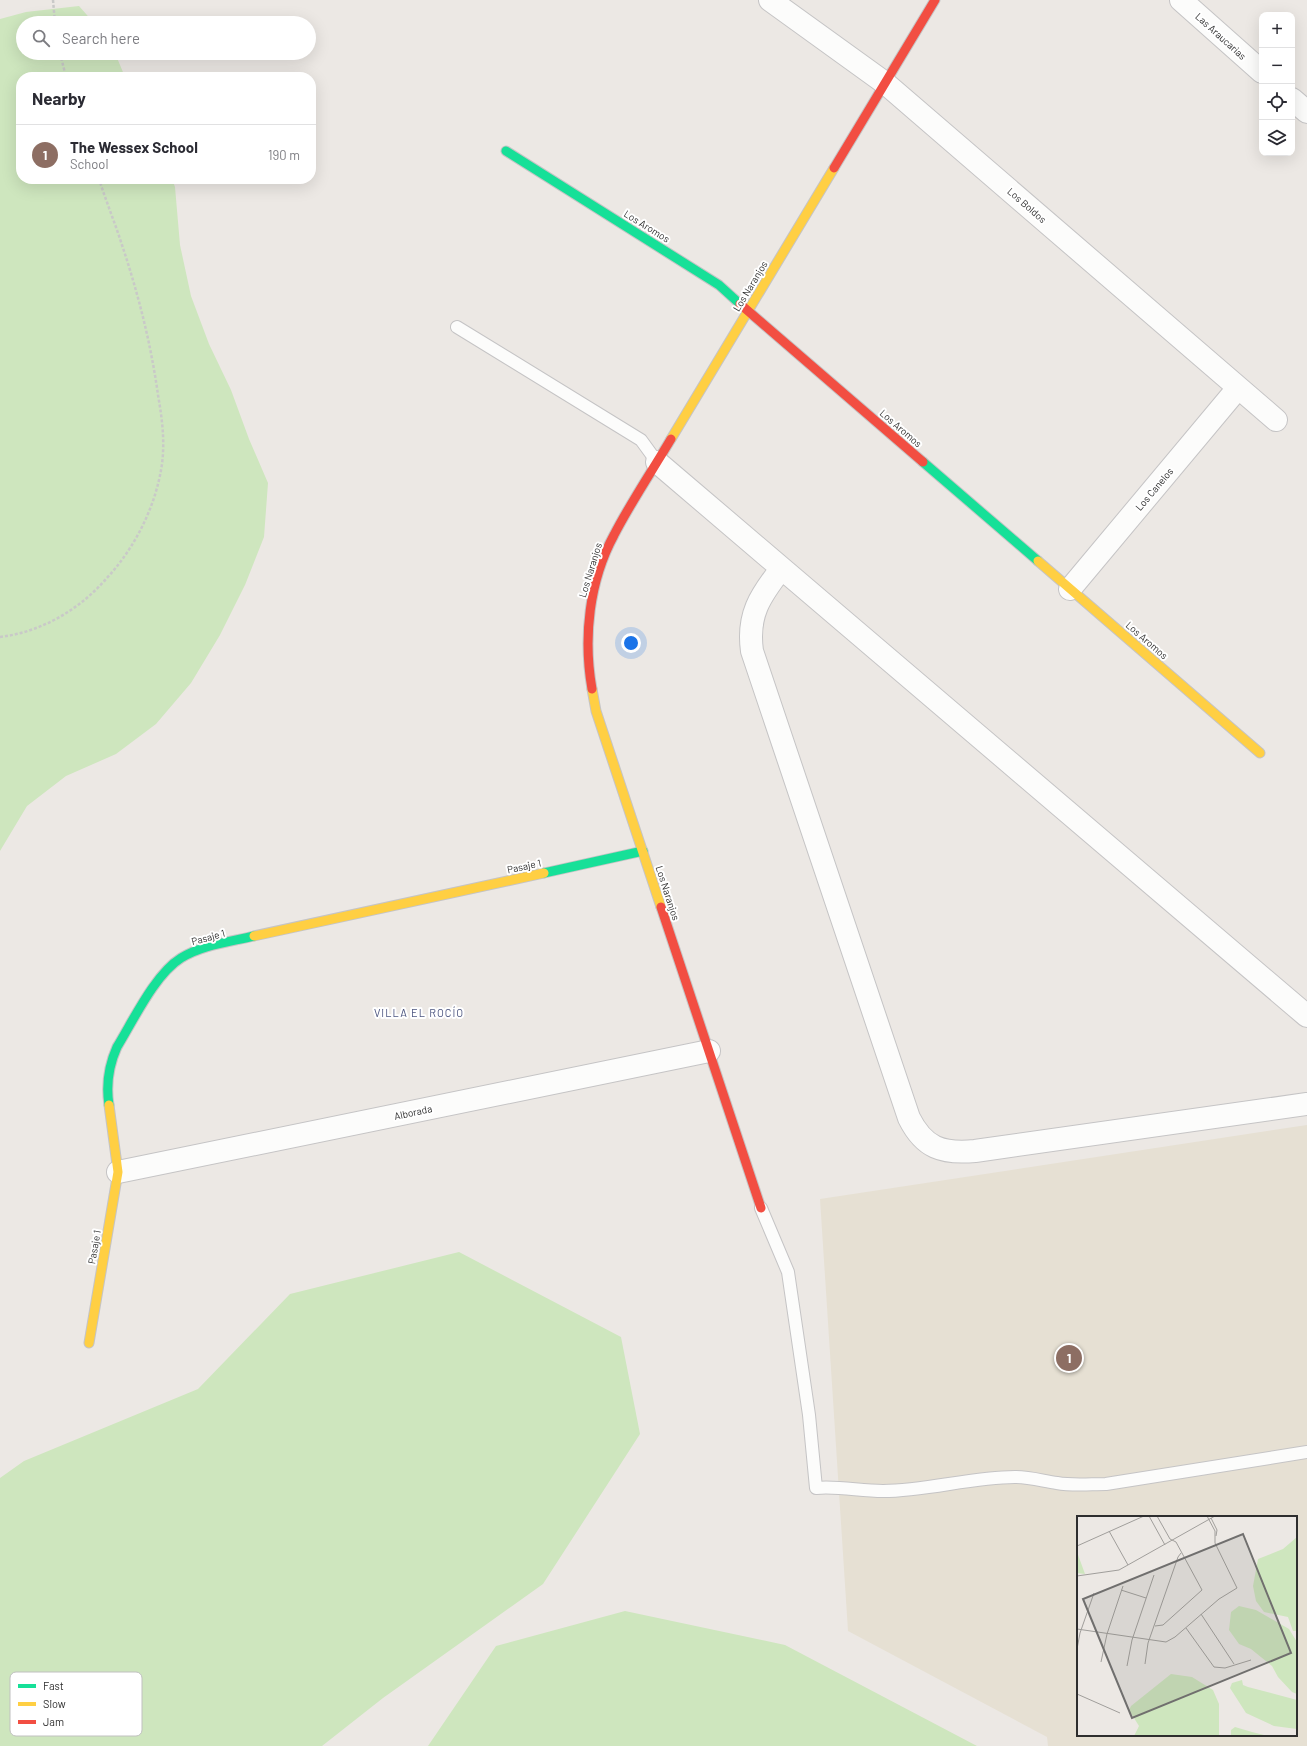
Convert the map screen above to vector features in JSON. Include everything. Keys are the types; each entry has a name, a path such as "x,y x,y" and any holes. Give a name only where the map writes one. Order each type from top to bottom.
{"street":[{"name":"Los Boldos","path":"770,0 885,83 1276,420"},
{"name":"Los Naranjos","path":"761,1208 596,711 590,686 587,636 594,585 613,536 935,0"},
{"name":"Las Araucarias","path":"1180,0 1259,69"},
{"path":"1295,102 1307,112"},
{"name":"Los Aromos","path":"506,151 719,285 1260,753"},
{"name":"Los Canelos","path":"1070,589 1238,388"},
{"path":"657,462 1307,1016"},
{"path":"781,569 766,588 757,604 750,628 752,651 909,1118 916,1131 924,1140 936,1148 948,1151 975,1151 1307,1104"},
{"name":"Pasaje 1","path":"89,1343 118,1172 108,1101 108,1077 112,1058 117,1047 157,982 168,968 181,958 205,947 643,851"},
{"name":"Alborada","path":"118,1172 709,1051"}],"lane":[{"path":"457,327 642,440 657,462"},
{"path":"761,1208 788,1272 809,1415 816,1488 832,1486 882,1491 909,1490 1015,1477 1033,1478 1068,1484 1106,1484 1307,1452"}],"path":[{"path":"53,0 54,16"},
{"path":"62,60 65,72"},
{"path":"0,637 31,630 52,621 77,607 98,588 117,568 133,544 153,501 159,482 164,438 154,367 138,298 102,184"}],"shaded area":[{"path":"1307,1125 1307,1746 1048,1746 1047,1737 848,1631 820,1199"}],"green space":[{"path":"79,6 88,16 16,16 16,60 118,60 123,72 16,72 16,184 174,184 180,245 191,296 209,344 231,390 249,439 268,483 264,537 245,585 220,635 191,683 156,724 116,754 66,776 27,806 0,851 0,19 26,12"},
{"path":"459,1252 621,1337 640,1434 543,1584 383,1698 322,1746 0,1746 0,1478 24,1461 198,1389 290,1294"},
{"path":"625,1611 785,1645 977,1746 428,1746 496,1646"}],"traffic: fast":[{"path":"506,151 719,285 740,304"},
{"path":"923,462 1038,561"},
{"path":"544,873 643,851"},
{"path":"109,1105 109,1076 117,1047 145,999 162,975 171,965 181,958 198,950 216,944 254,936"}],"traffic: slow":[{"path":"671,439 834,168"},
{"path":"1038,561 1260,753"},
{"path":"592,689 596,711 661,907"},
{"path":"254,936 544,873"},
{"path":"89,1343 118,1172 109,1105"}],"traffic: jam":[{"path":"834,168 935,0"},
{"path":"740,304 923,462"},
{"path":"592,689 589,670 588,630 590,610 599,571 614,535 671,439"},
{"path":"661,907 761,1208"}],"place":[{"name":"The Wessex School","path":"1069,1358"}],"district":[{"name":"VILLA EL ROCÍO","path":"419,1013"}]}
